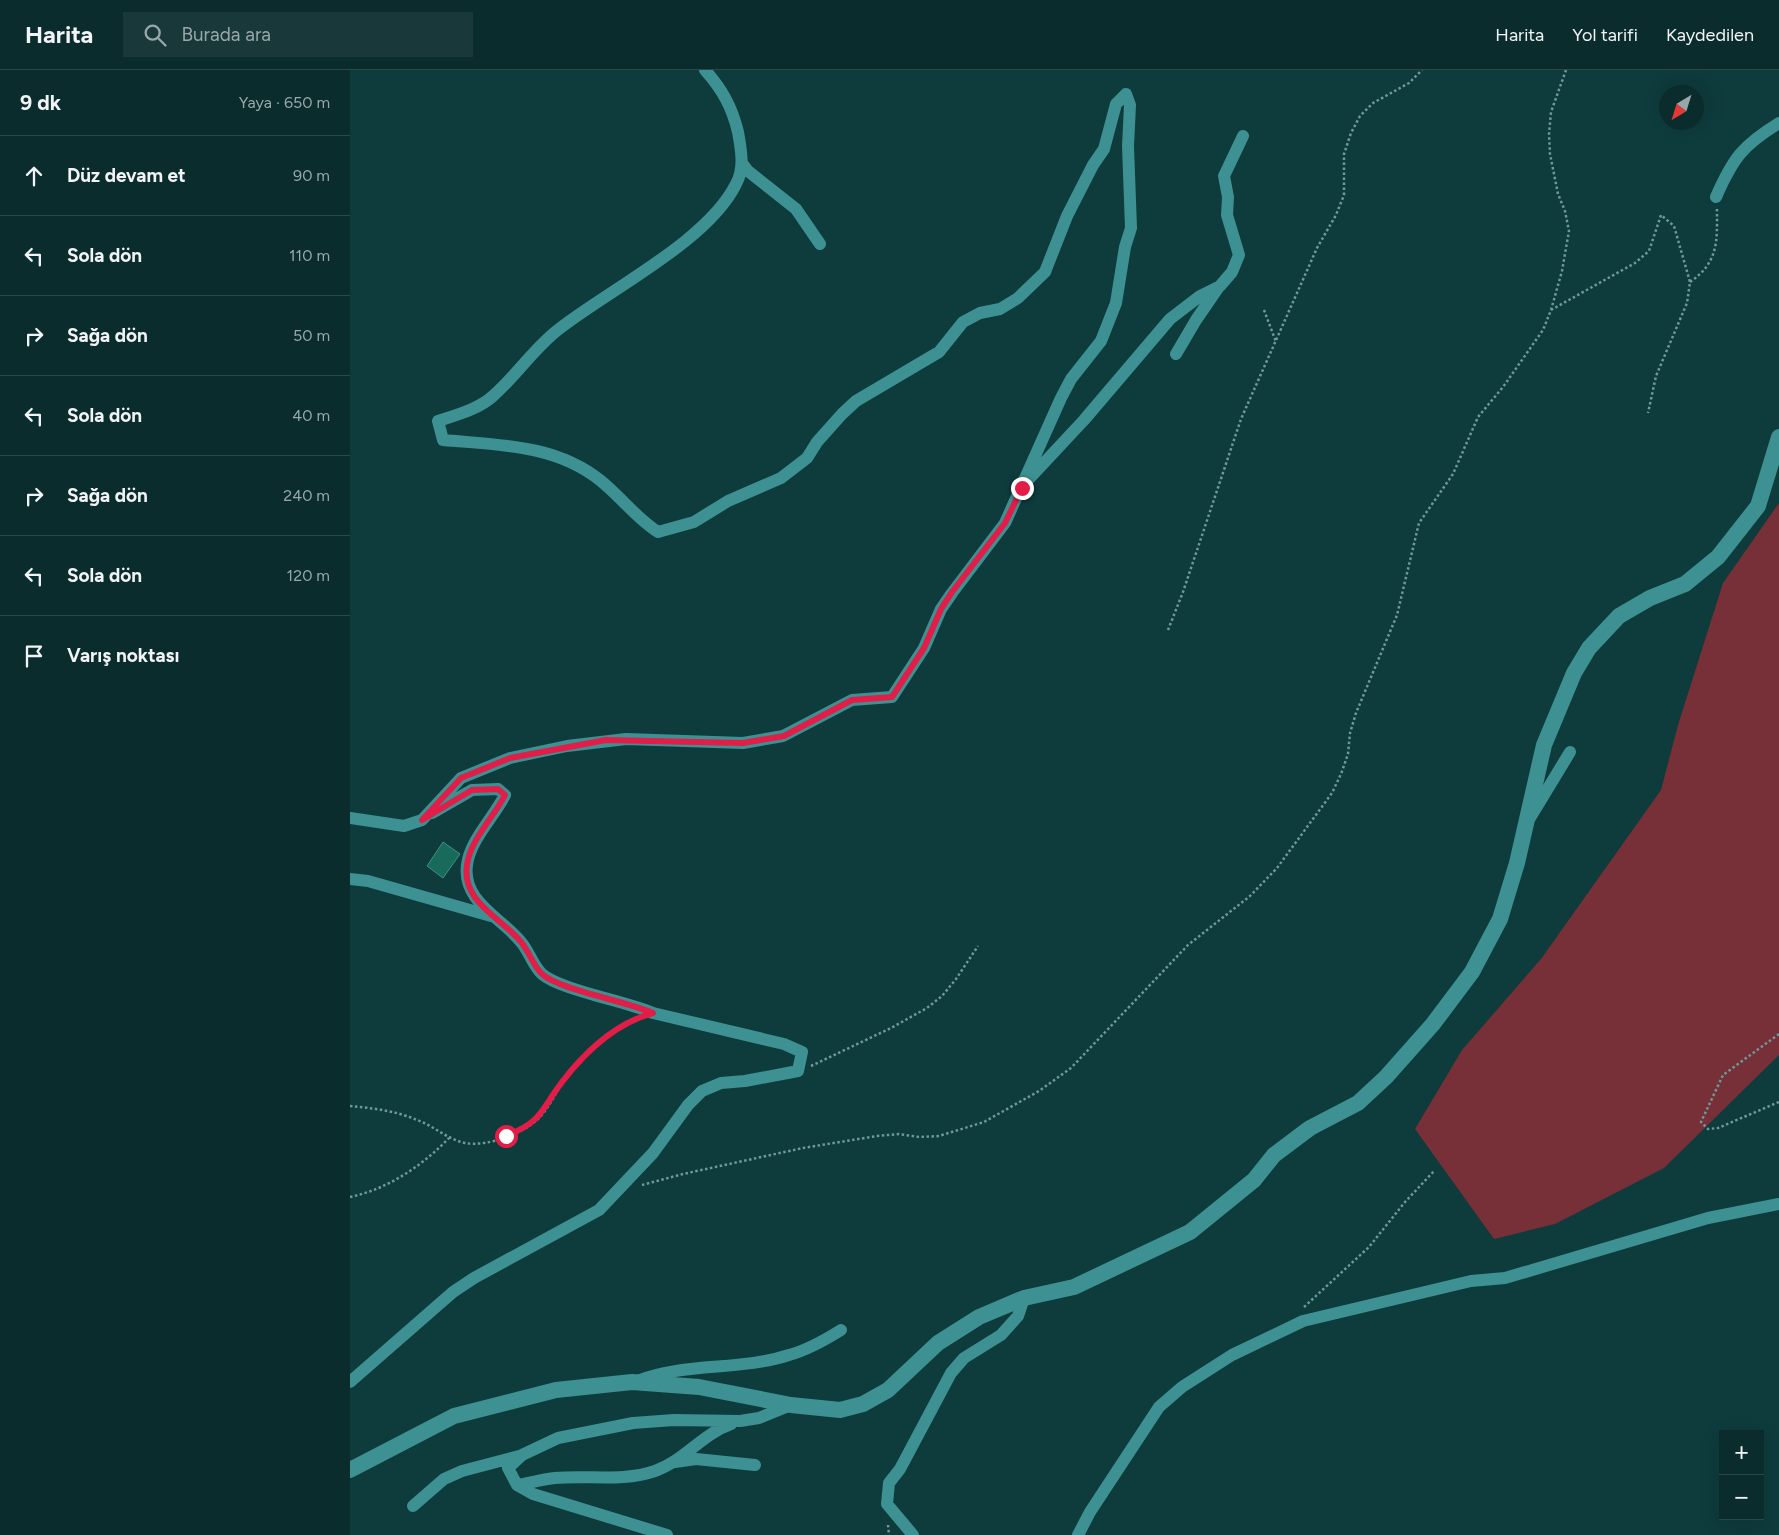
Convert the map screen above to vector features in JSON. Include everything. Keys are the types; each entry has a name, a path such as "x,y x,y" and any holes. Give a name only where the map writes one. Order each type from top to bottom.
{"street":[{"path":"422,820 461,778 510,758 606,740 743,743 763,741 784,736 852,700 892,697 924,648 941,609 952,592 1005,523 1022,488 1036,450 1061,398 1071,379 1101,341 1116,303 1125,247 1131,228 1128,146 1130,105 1126,94 1116,104 1104,149 1067,216 1045,272 1018,298 1000,309 980,313 963,322 939,352 856,401 817,442 807,458 781,478 728,501 694,522 658,532 642,522 601,481 568,461 529,448 443,440 438,422 492,398 558,329 682,242 714,216 737,183 742,163 736,124 729,104 720,86 705,70"},
{"path":"1716,197 1733,161 1761,133 1779,123"},
{"path":"1176,354 1198,315 1232,272 1238,255 1227,215 1228,197 1224,176 1243,136"},
{"path":"742,163 748,171 796,208 820,244"},
{"path":"1022,488 1084,420 1170,319 1200,296 1220,286"},
{"path":"632,1382 699,1387 791,1405 840,1410 863,1404 888,1390 938,1343 979,1316 1024,1298 1074,1287 1190,1232 1254,1180 1274,1156 1310,1128 1358,1103 1386,1078 1433,1024 1472,972 1500,919 1517,863 1544,745 1574,673 1589,648 1619,616 1650,598 1685,584 1718,557 1758,506 1779,437"},
{"path":"1524,826 1570,752"},
{"path":"350,818 404,826 422,820 472,790 498,789 505,795 479,837 467,863 466,882 491,916 521,941 542,974 559,983 635,1005 653,1013 784,1044 802,1052 798,1071 745,1081 721,1083 702,1091 688,1105 653,1153 599,1210 460,1287 350,1382"},
{"path":"350,878 368,881 491,916"},
{"path":"1078,1535 1090,1512 1159,1407 1182,1387 1251,1344 1303,1321 1472,1281 1505,1278 1708,1218 1779,1204"},
{"path":"913,1535 887,1504 889,1484 900,1469 951,1373 964,1358 1001,1335 1018,1316 1024,1298"},
{"path":"350,1470 454,1416 556,1390 632,1382 670,1372 751,1363 789,1356 841,1330"},
{"path":"517,1485 553,1478 636,1476 656,1471 673,1463 704,1438 722,1427 740,1421 759,1418 791,1405"},
{"path":"413,1506 444,1479 462,1471 522,1455 558,1438 633,1423 674,1420 740,1421"},
{"path":"522,1455 508,1468 517,1485 533,1494 660,1534"},
{"path":"673,1463 696,1459 755,1465"}],"path":[{"path":"1168,630 1183,592 1241,419 1316,248 1336,215 1344,195 1344,154 1360,116 1373,103 1409,83 1422,70"},
{"path":"638,1187 683,1174 812,1146 899,1134 919,1138 939,1136 984,1122 1022,1102 1071,1068 1188,945 1264,882 1332,793 1348,754 1350,733 1356,713 1397,615 1419,523 1453,474 1478,417 1503,387 1543,330 1551,310 1562,271 1569,231 1565,211 1558,194 1550,154 1549,134 1551,112 1566,70"},
{"path":"1690,282 1705,269 1715,251 1718,232 1716,197"},
{"path":"1551,310 1619,273 1650,251 1661,215 1674,226 1690,282 1688,303 1656,376 1648,413"},
{"path":"1264,310 1276,342"},
{"path":"798,1071 892,1028 926,1008 942,996 978,946"},
{"path":"350,1106 399,1114 417,1120 449,1138 467,1143 487,1142 523,1130 539,1118 573,1069 601,1042 634,1018 653,1013"},
{"path":"1779,1034 1723,1075 1701,1122 1708,1128 1718,1128 1779,1102"},
{"path":"350,1197 386,1186 436,1152 449,1138"},
{"path":"1298,1311 1362,1254 1435,1170"}],"shaded area":[{"path":"1779,503 1779,1055 1664,1168 1555,1224 1494,1239 1415,1129 1462,1050 1541,959 1661,790 1678,725 1723,583"}],"building":[{"path":"443,842 460,854 443,878 427,866"}],"route":[{"path":"506,1136 523,1130 539,1118 573,1069 617,1028 634,1018 653,1013 635,1005 559,983 542,974 521,941 491,916 466,882 467,863 474,845 495,814 505,795 498,789 472,790 422,820 461,778 510,758 606,740 685,740 743,743 763,741 784,736 852,700 892,697 904,682 924,648 941,609 1005,523 1022,488"}]}
